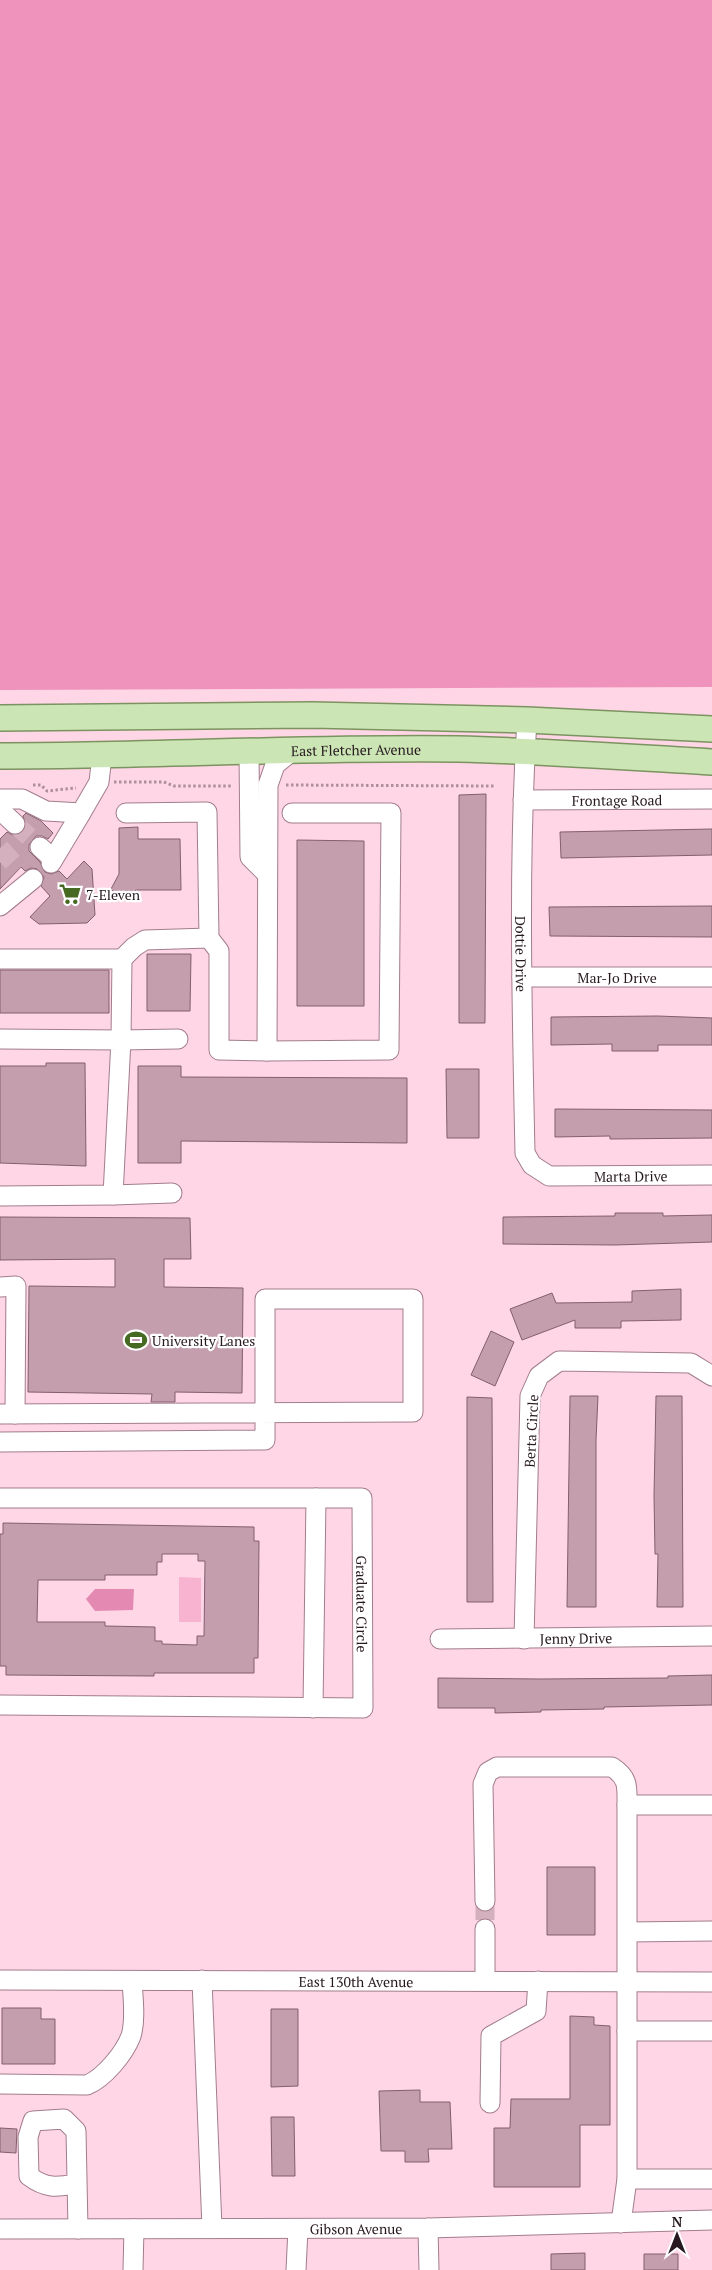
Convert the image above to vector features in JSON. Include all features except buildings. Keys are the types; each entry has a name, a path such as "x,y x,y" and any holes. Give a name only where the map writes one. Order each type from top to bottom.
{"main road":[{"path":"0,718 313,715 527,720 712,729"},
{"name":"East Fletcher Avenue","path":"0,756 102,756 460,749 712,762"}],"street":[{"name":"Dottie Drive","path":"527,720 523,800 522,976 525,1153 532,1165 549,1176"},
{"path":"267,1051 266,873 268,785 275,765 292,751"},
{"path":"249,752 250,857 266,873"},
{"path":"48,856 81,813 99,782 102,756"},
{"path":"0,799 22,799 46,811 81,813"},
{"name":"Frontage Road","path":"523,800 712,799"},
{"path":"0,810 15,824"},
{"path":"126,813 208,812 209,938 219,951 219,1050 389,1050 391,813 292,813"},
{"path":"0,906 28,876"},
{"path":"113,1195 122,1040 122,959 134,947 145,940 209,938"},
{"path":"0,959 122,959"},
{"name":"Mar-Jo Drive","path":"522,976 712,977"},
{"path":"0,1039 178,1039"},
{"name":"Marta Drive","path":"549,1176 712,1175"},
{"path":"0,1196 172,1193"},
{"path":"0,1286 16,1286 8,1414 264,1413 413,1412 413,1299 265,1299 264,1413 265,1440 0,1442"},
{"name":"Berta Circle","path":"524,1640 530,1396 539,1376 559,1361 691,1363 712,1376"},
{"name":"Graduate Circle","path":"0,1498 362,1498 363,1708 0,1705"},
{"path":"313,1708 316,1498"},
{"name":"Jenny Drive","path":"440,1640 712,1636"},
{"path":"485,1901 483,1784 488,1772 497,1767 612,1767 622,1774 626,1784 627,1805 628,1981 627,2178 621,2223"},
{"path":"627,1805 712,1805"},
{"path":"485,1929 486,1981"},
{"path":"628,1932 712,1931"},
{"name":"East 130th Avenue","path":"0,1980 712,1982"},
{"path":"202,1980 212,2228"},
{"path":"0,2084 87,2084 96,2081 110,2068 130,2037 133,2009 132,1981"},
{"path":"490,2103 491,2036 536,2011 538,1981"},
{"path":"627,2031 712,2031"},
{"path":"627,2178 712,2179"},
{"path":"77,2184 78,2229"},
{"name":"Gibson Avenue","path":"0,2229 428,2228 712,2220"},
{"path":"428,2228 428,2270"},
{"path":"133,2270 134,2229"},
{"path":"296,2270 298,2229"}],"path":[{"path":"26,784 41,785 47,791 74,789 99,782 164,782 174,786 250,786"},
{"path":"268,785 494,786"}],"shaded area":[{"path":"0,0 712,0 712,687 0,690"},
{"path":"179,1577 201,1578 201,1622 179,1622"},
{"path":"95,1589 134,1589 133,1610 95,1611 86,1599"}],"tunnel":[{"path":"15,824 40,847"},
{"path":"0,848 19,869"},
{"path":"485,1901 485,1929"}],"place":[{"name":"7-Eleven","path":"70,894"},
{"name":"University Lanes","path":"136,1340"}]}
